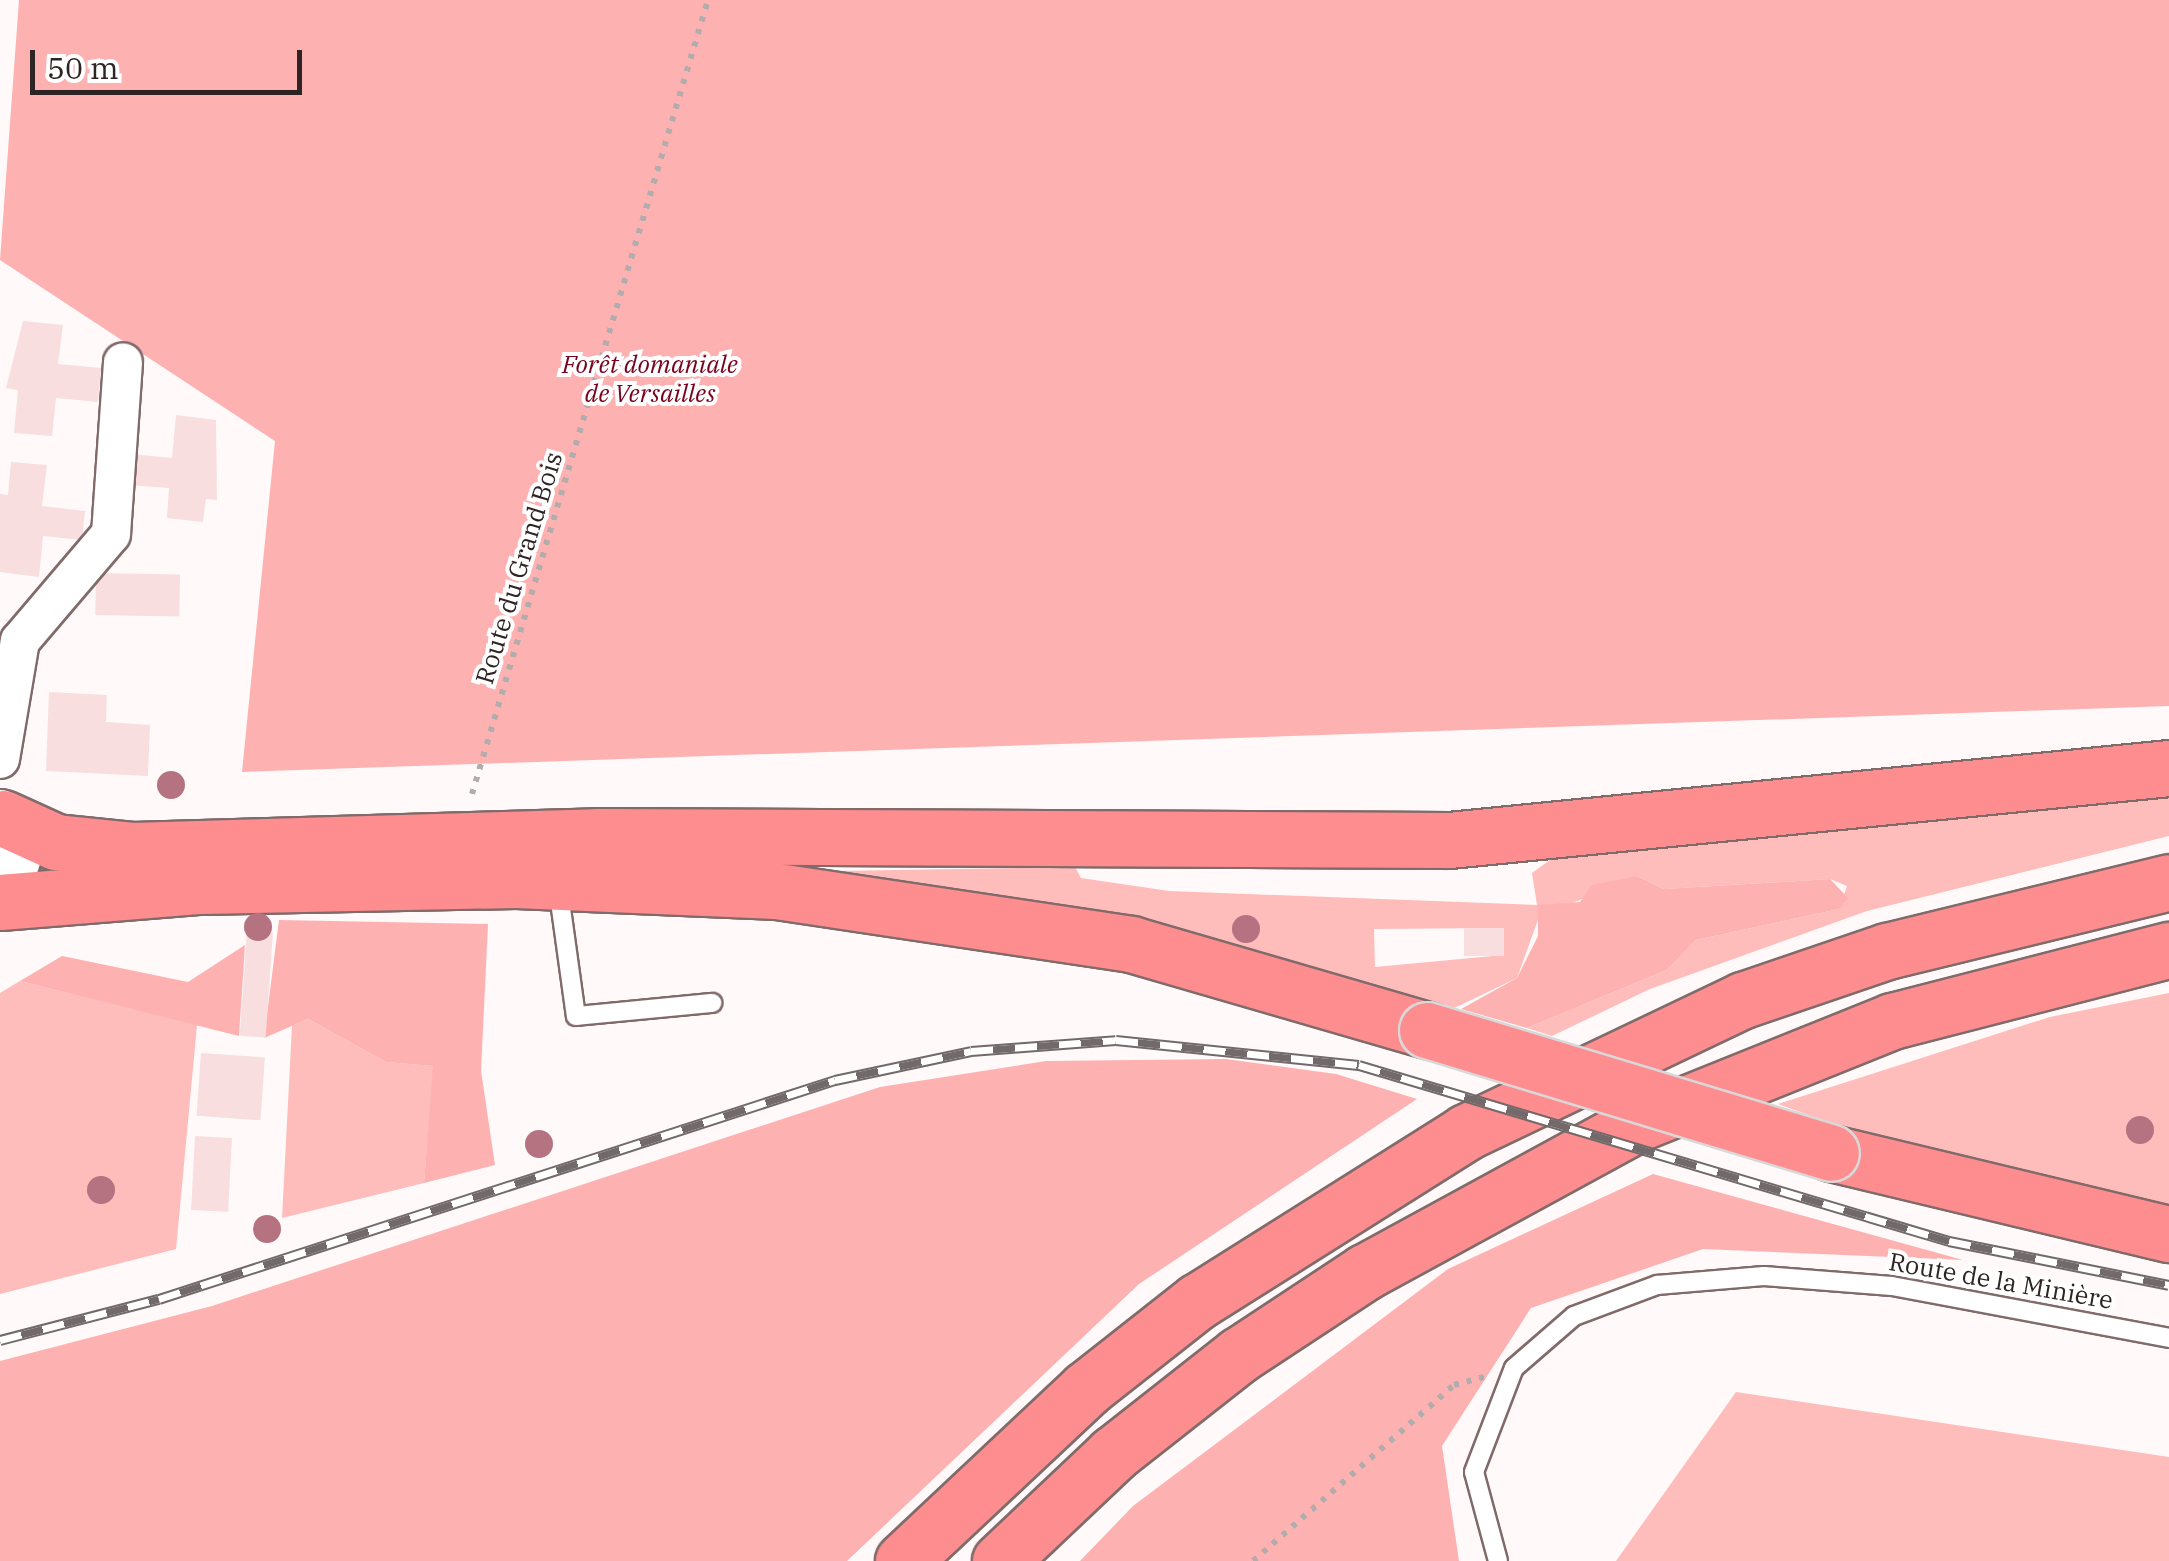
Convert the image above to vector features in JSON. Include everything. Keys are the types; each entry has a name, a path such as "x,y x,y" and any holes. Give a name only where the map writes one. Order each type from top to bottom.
{"highway":[{"path":"1,817 56,842 132,850 596,836 1449,840 2169,768"},
{"path":"0,901 200,886 557,881 778,890 988,916 1199,961 1831,1154 2169,1234"},
{"path":"902,1561 1086,1389 1198,1301 1466,1132 1743,1000 1906,946 2169,882"},
{"path":"1000,1561 1113,1454 1239,1356 1366,1272 1636,1124 1892,1020 2169,950"}],"main road":[{"path":"0,901 16,870 1,817"}],"street":[{"path":"0,759 20,640 110,534 123,362"}],"lane":[{"path":"557,881 576,1016 712,1003"},
{"name":"Route de la Minière","path":"1498,1561 1474,1472 1514,1368 1574,1316 1657,1285 1764,1276 1973,1297 2169,1338"}],"path":[{"name":"Route du Grand Bois","path":"470,802 708,0"},
{"path":"1253,1561 1454,1384 1514,1368"}],"shaded area":[{"path":"2169,793 2169,836 1867,911 1650,989 1552,1036 1527,1028 1667,970 1696,940 1839,909 1847,886 1830,879 1664,889 1637,876 1539,917 1517,978 1448,1011 1170,930 836,871 1075,867 1081,878 1169,891 1537,905 1532,873 1550,860","holes":["1503,928 1504,955 1375,967 1374,929"]},
{"path":"20,981 197,1025 176,1249 0,1294 0,993"},
{"path":"2169,993 2169,1212 1930,1159 1778,1104 2050,1017"},
{"path":"308,1019 386,1062 434,1066 424,1183 282,1218 292,1026"},
{"path":"1736,1392 2169,1457 2169,1561 1616,1561"}],"green space":[{"name":"Forêt domaniale de Versailles","path":"19,0 2169,0 2169,706 242,772 275,441 0,260"},
{"path":"1637,876 1664,889 1830,879 1848,898 1839,909 1696,940 1667,970 1527,1028 1461,1009 1517,978 1538,936 1538,905 1580,902 1592,885"},
{"path":"279,920 488,924 481,1071 495,1165 424,1183 433,1066 386,1062 308,1019 264,1038"},
{"path":"245,945 239,1036 20,981 62,956 188,982"},
{"path":"1226,1059 1336,1074 1417,1099 1139,1284 847,1561 0,1561 0,1361 212,1306 880,1087 1046,1061"},
{"path":"1653,1174 1963,1260 1703,1249 1531,1308 1442,1446 1459,1561 1080,1561 1133,1506 1448,1269"}],"building":[{"path":"23,321 63,325 58,364 101,368 98,402 56,398 52,436 14,433 18,390 6,388"},
{"path":"176,415 216,420 217,500 206,499 203,522 167,518 169,488 128,485 131,454 172,458"},
{"path":"11,462 47,465 42,506 85,511 82,540 43,536 39,577 0,572 0,494 8,495"},
{"path":"96,573 180,574 179,616 95,615"},
{"path":"49,692 107,695 106,722 150,725 148,776 46,771"},
{"path":"1464,928 1504,928 1504,956 1464,956"},
{"path":"247,931 273,933 266,1038 240,1036"},
{"path":"201,1053 265,1057 260,1120 197,1116"},
{"path":"195,1136 232,1138 228,1212 191,1210"}],"railway":[{"path":"0,1340 159,1299 835,1080 971,1051 1116,1040 1359,1065 1949,1241 2169,1285"}]}
